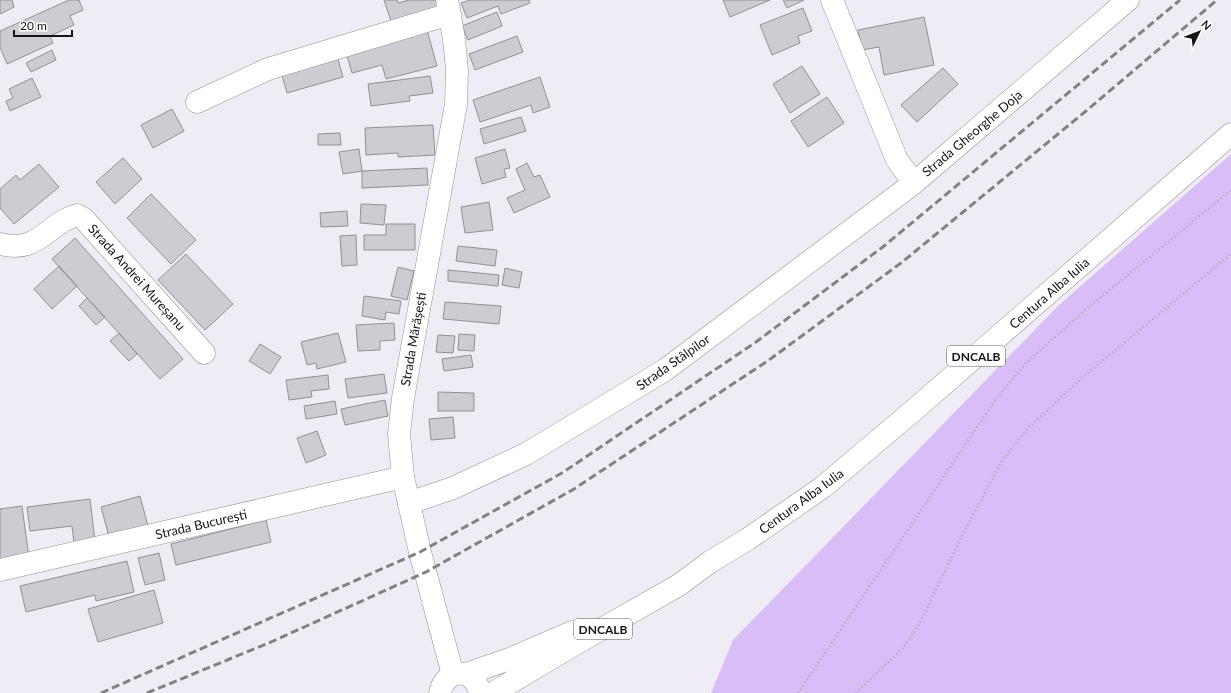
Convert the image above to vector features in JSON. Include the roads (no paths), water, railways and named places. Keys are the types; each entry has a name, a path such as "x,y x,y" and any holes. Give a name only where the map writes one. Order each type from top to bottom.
{"main road":[{"name":"Strada Gheorghe Doja","path":"832,0 897,160 914,183 1128,0"},
{"path":"197,102 268,69 448,7"},
{"name":"Strada Mărășești","path":"445,684 420,552 403,477 399,434 403,398 456,104 457,70 454,39 448,7"},
{"name":"Centura Alba Iulia","path":"493,693 679,585 710,562 748,539 823,487 914,410 1231,134"},
{"name":"Strada Stâlpilor","path":"409,503 453,488 526,454 665,370 914,183"},
{"name":"Strada Andrei Mureșanu","path":"0,244 16,247 39,240 67,218 76,215 84,219 204,353"},
{"name":"Strada București","path":"0,570 403,477"},
{"name":"Centura Alba Iulia","path":"445,684 564,636 674,577 710,562"},
{"path":"445,684 475,680 480,693"}],"railway":[{"path":"101,693 420,552 562,473 756,342 884,246 1180,0"},
{"path":"147,693 271,642 426,572 574,489 769,360 901,263 1086,111 1217,0"}]}
